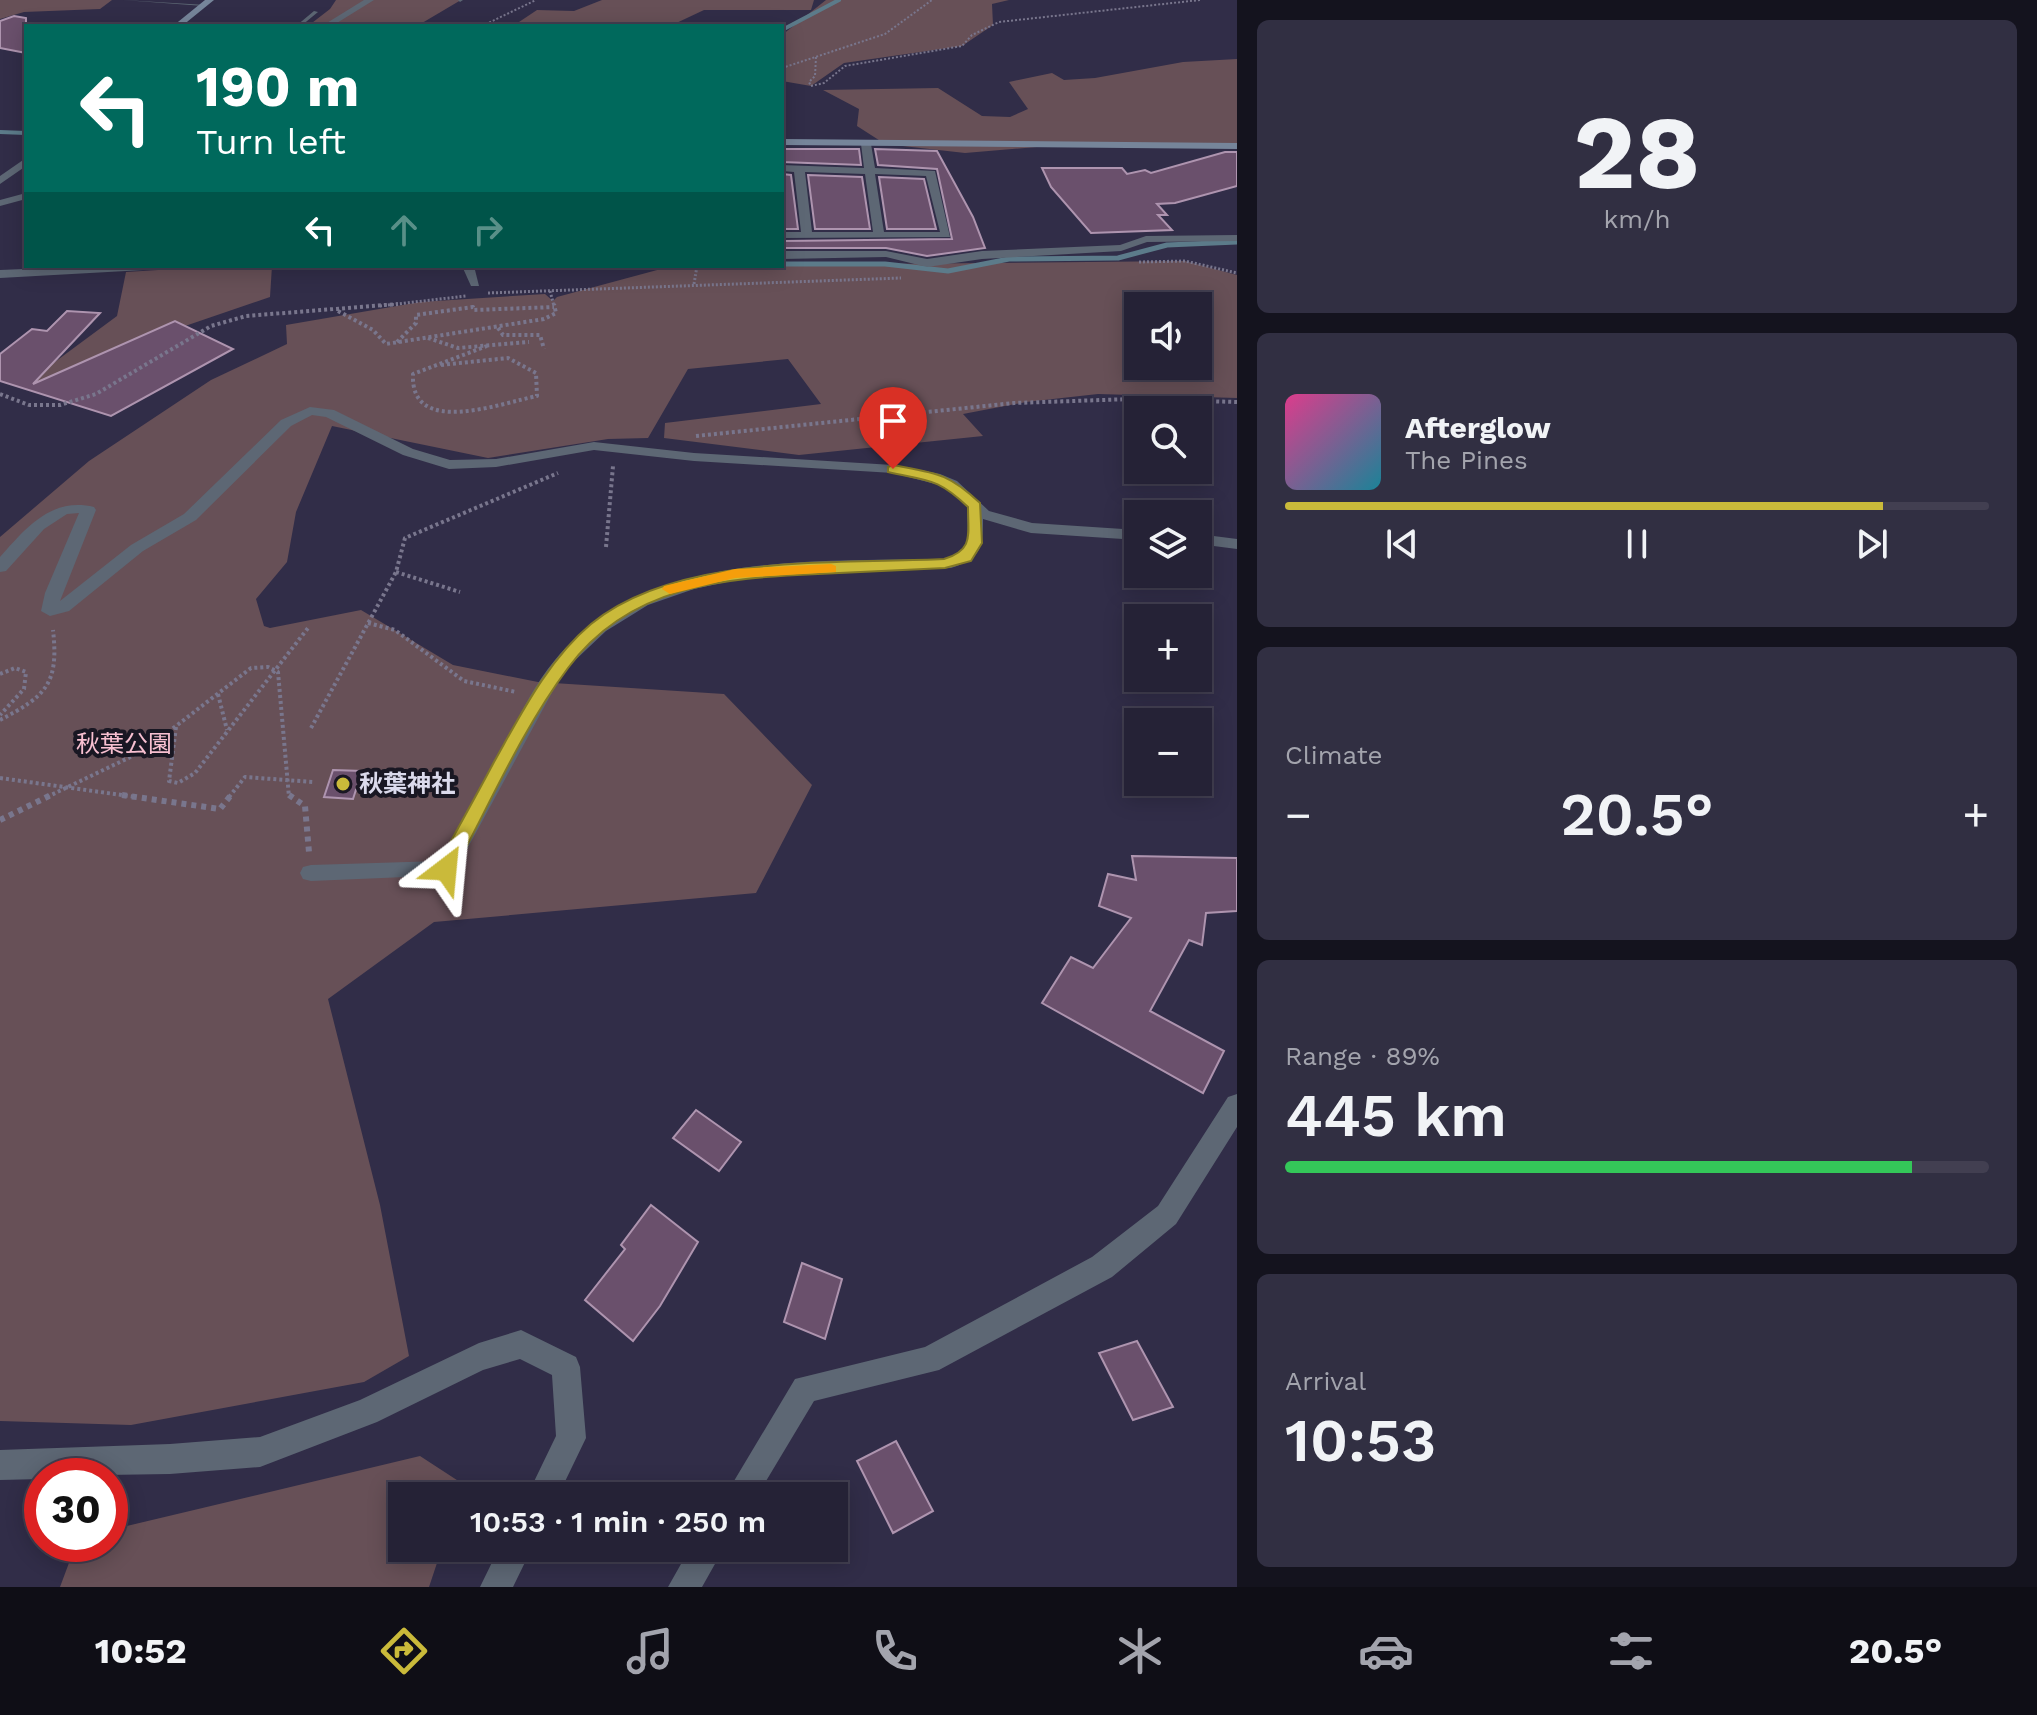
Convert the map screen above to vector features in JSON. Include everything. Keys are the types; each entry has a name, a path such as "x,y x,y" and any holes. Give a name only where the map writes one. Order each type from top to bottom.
{"street":[{"path":"329,24 370,0"},
{"path":"180,24 207,3"},
{"path":"784,142 1237,146"},
{"path":"866,144 879,236"},
{"path":"0,181 24,163"},
{"path":"784,168 931,173 946,235 784,235"},
{"path":"799,168 807,235"},
{"path":"0,203 24,197"},
{"path":"784,255 886,254 927,263 982,255 1121,248 1146,239 1237,238"},
{"path":"0,274 116,268"},
{"path":"469,268 475,283"},
{"path":"0,567 46,518 76,506 88,510 53,593 50,611 63,607 137,548 190,517 286,423 310,411 329,413 408,452 449,465 496,463 594,446 893,469 935,477 952,484 983,514 1031,528 1124,534"},
{"path":"311,873 446,869 540,697 563,663 598,627 639,602 676,587 735,573 945,564 966,557 975,543 975,506"},
{"path":"1212,541 1237,544"},
{"path":"749,1482 805,1389 929,1360 1102,1267 1167,1215 1237,1105"},
{"path":"0,1465 170,1459 260,1452 367,1412 479,1357 521,1344 566,1367 571,1438 549,1482"},
{"path":"496,1587 509,1562"},
{"path":"684,1587 699,1562"}],"lane":[{"path":"125,0 207,3"},
{"path":"301,24 316,12"}],"path":[{"path":"486,24 536,0"},
{"path":"784,67 885,34 932,0"},
{"path":"816,57 815,76 809,82 811,86 824,83 845,66 962,46 972,35 999,22 1042,20 1200,0"},
{"path":"1126,262 1185,261 1237,273"},
{"path":"694,284 697,268"},
{"path":"0,394 29,405 60,405 96,394 211,326 246,316 338,311 495,292 694,284 825,283 914,277"},
{"path":"338,311 373,330 386,344 544,319 556,313 550,291"},
{"path":"396,342 416,323 416,315 473,307 474,310 554,307"},
{"path":"498,328 503,335 540,335 544,349"},
{"path":"427,338 458,348 529,342"},
{"path":"441,365 508,358 536,373 537,396 449,412 430,410 420,403 412,382 413,374 487,346"},
{"path":"687,437 1014,403 1120,399 1237,402"},
{"path":"606,547 614,449"},
{"path":"311,728 396,572 405,538 559,473"},
{"path":"396,572 460,592"},
{"path":"0,717 39,700 54,679 57,654 50,611"},
{"path":"368,623 395,630 464,681 540,697"},
{"path":"176,726 169,781 178,783 195,773 308,628"},
{"path":"0,820 145,750 251,668 268,667 278,672 289,797 305,806 311,873"},
{"path":"0,674 15,668 26,672 24,689 0,717"},
{"path":"218,694 227,731"},
{"path":"0,778 220,809 245,777 313,782"}],"green space":[{"path":"0,0 112,0 100,9 24,12 0,19"},
{"path":"336,0 461,0 420,24 311,24 330,9"},
{"path":"602,0 814,0 811,10 704,10 674,24 516,24 537,10 574,11"},
{"path":"826,0 1009,0 992,4 993,25 962,46 844,63 811,86 784,81 784,33"},
{"path":"1237,59 1237,145 1073,144 965,153 885,144 857,126 859,109 823,90 938,88 982,116 1010,117 1028,109 1009,82 1052,73 1064,80 1095,78 1183,62"},
{"name":"秋葉公園","path":"1185,261 1237,275 1237,398 1098,394 1026,402 963,414 983,436 799,455 664,438 665,423 821,404 788,359 688,369 648,438 608,439 488,458 332,426 296,512 287,562 256,599 264,626 270,628 361,610 453,665 538,682 724,694 812,785 756,893 434,922 328,999 380,1205 409,1356 364,1382 131,1425 0,1421 0,537 89,461 211,380 287,344 286,325 420,302 545,294 553,301 557,297 665,268"},
{"path":"272,268 270,297 112,351 40,387 25,384 117,316 126,272"},
{"path":"420,1456 460,1482 388,1482 388,1562 437,1562 429,1587 60,1587 69,1562 128,1562 128,1526"}],"building":[{"path":"14,16 26,18 24,53 0,48 0,21"},
{"path":"859,149 861,165 784,162 784,150"},
{"path":"875,149 937,151 973,217 985,248 927,256 886,248 784,248 784,241 952,239 937,169 878,165"},
{"path":"1225,152 1237,152 1237,186 1175,203 1157,204 1167,215 1158,215 1172,230 1091,233 1051,187 1042,168 1122,168 1127,174 1145,170 1151,173"},
{"path":"784,174 791,175 798,229 784,229"},
{"path":"808,175 862,177 870,229 815,229"},
{"path":"879,177 924,179 936,229 887,229"},
{"path":"67,311 100,313 33,384 175,321 233,349 111,416 0,381 0,354 32,329 47,331"},
{"name":"秋葉神社","path":"333,770 362,771 353,799 324,797"},
{"path":"1132,856 1237,858 1237,911 1206,913 1202,945 1189,940 1150,1011 1224,1051 1203,1093 1042,1003 1071,957 1093,968 1131,918 1099,906 1108,874 1136,880"},
{"path":"696,1110 741,1142 719,1171 673,1138"},
{"path":"651,1205 698,1242 660,1306 633,1341 585,1300 625,1249 621,1245"},
{"path":"802,1263 842,1279 825,1339 784,1322"},
{"path":"1137,1341 1173,1407 1133,1420 1099,1353"},
{"path":"896,1441 933,1511 893,1533 857,1461"}],"waterway":[{"path":"784,29 839,0"},
{"path":"0,132 24,133"},
{"path":"784,264 885,264 948,271 1009,259 1118,258 1167,245 1237,242"}],"slow traffic":[{"path":"670,589 735,573 831,569"}],"place":[{"name":"秋葉神社","path":"343,784"}],"route":[{"path":"446,869 532,709 563,663 598,627 639,602 676,587 735,573 945,564 966,557 975,543 975,506 952,484 935,477 893,469"}]}
